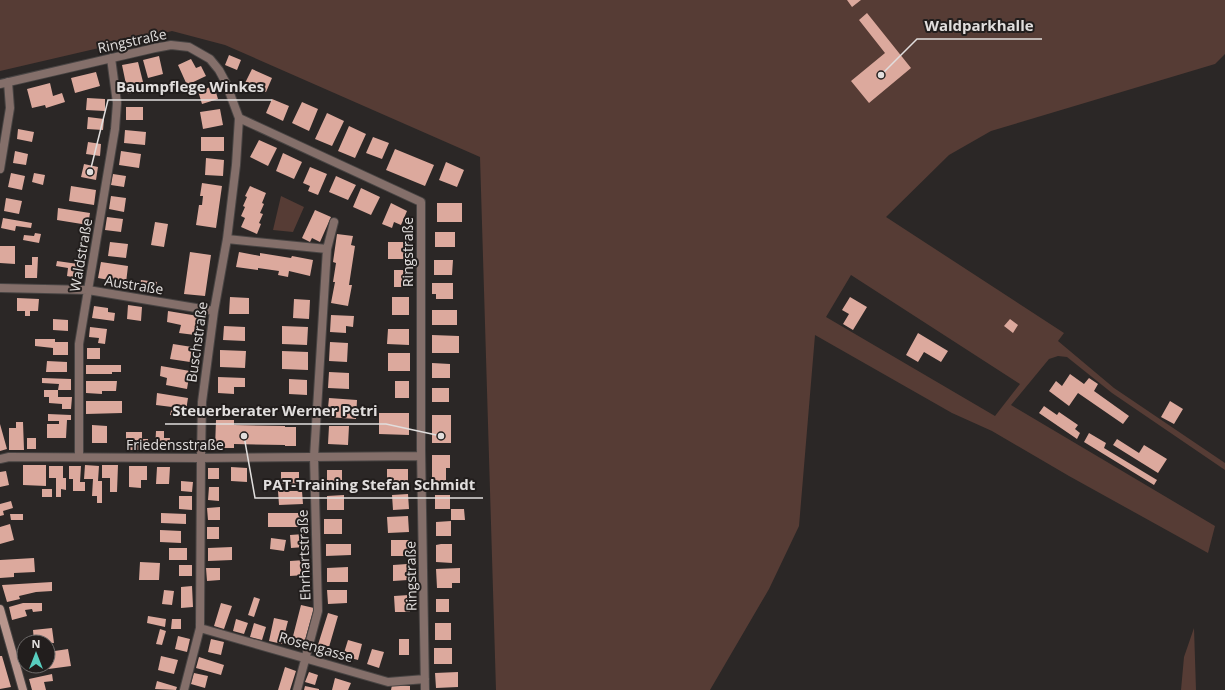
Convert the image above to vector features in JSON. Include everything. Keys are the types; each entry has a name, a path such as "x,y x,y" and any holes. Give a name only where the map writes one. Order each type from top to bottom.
{"main road":[{"path":"0,609 23,690"}],"street":[{"name":"Ringstraße","path":"4,83 171,44 188,47 210,59 219,70 226,83 239,118 421,202 421,456 426,690"},
{"name":"Waldstraße","path":"79,457 79,344 115,129 116,103 111,58"},
{"path":"0,169 10,108 4,83"},
{"name":"Buschstraße","path":"184,690 200,628 202,402 236,164 239,118"},
{"name":"Ehrhartstraße","path":"297,690 318,611 314,457 326,249 334,222"},
{"path":"226,239 326,249"},
{"name":"Austraße","path":"0,288 88,290 214,311"},
{"name":"Friedensstraße","path":"0,459 9,457 201,458 421,456"},
{"name":"Rosengasse","path":"200,628 388,682 426,679"}],"shaded area":[{"path":"0,0 1225,0 1225,54 1215,64 991,131 949,155 886,217 1064,333 1058,341 1114,388 1225,463 1225,470 1112,393 1067,357 1058,356 1049,359 1011,405 1215,526 1208,553 1069,476 992,431 952,413 815,335 799,526 769,589 710,690 496,690 480,157 225,45 172,31 0,71","holes":["851,275 1020,384 995,416 826,317"]},
{"path":"281,196 304,207 293,232 273,230"},
{"path":"1194,628 1196,690 1181,690 1184,657"}],"building":[{"path":"847,0 861,0 852,7"},
{"path":"867,13 911,68 869,103 851,81 885,53 859,20"},
{"path":"229,55 241,60 237,70 225,65"},
{"path":"159,56 163,74 148,78 143,60"},
{"path":"191,59 196,68 201,66 206,76 187,85 178,65"},
{"path":"138,62 145,90 128,94 122,65"},
{"path":"252,69 272,78 266,92 245,83"},
{"path":"96,72 100,86 75,93 71,78"},
{"path":"50,83 53,96 62,93 65,102 46,108 45,105 32,108 27,89"},
{"path":"214,86 218,99 202,104 198,91"},
{"path":"87,98 105,99 105,111 86,110"},
{"path":"272,99 289,106 283,121 266,113"},
{"path":"302,102 318,109 309,131 292,123"},
{"path":"126,107 143,107 143,120 126,120"},
{"path":"220,109 223,125 203,129 200,112"},
{"path":"327,113 344,121 332,146 315,139"},
{"path":"88,117 104,119 103,130 87,129"},
{"path":"349,126 366,134 355,158 338,151"},
{"path":"18,129 34,132 32,142 17,139"},
{"path":"125,130 146,132 145,145 124,143"},
{"path":"201,137 224,137 224,151 201,151"},
{"path":"373,137 389,143 382,159 366,153"},
{"path":"259,140 277,148 268,166 250,157"},
{"path":"88,142 101,144 100,156 86,154"},
{"path":"395,149 434,165 425,186 386,170"},
{"path":"15,151 28,154 26,165 13,163"},
{"path":"121,151 141,154 139,168 119,165"},
{"path":"283,153 302,162 294,179 276,171"},
{"path":"206,158 224,160 223,176 205,175"},
{"path":"446,162 464,170 457,187 439,180"},
{"path":"84,164 98,167 96,180 81,177"},
{"path":"310,167 327,174 318,195 308,191 310,186 303,183"},
{"path":"11,173 25,176 22,190 8,187"},
{"path":"34,173 45,175 43,185 32,182"},
{"path":"113,174 126,176 124,187 111,185"},
{"path":"336,176 356,185 348,200 329,192"},
{"path":"202,183 222,186 216,228 196,225 199,205 202,205 203,196 200,196"},
{"path":"71,186 96,190 94,205 69,201"},
{"path":"250,186 266,193 262,203 264,204 260,213 263,214 259,223 261,224 257,234 241,227 245,218 241,216 247,197 245,196"},
{"path":"361,188 380,197 371,215 353,207"},
{"path":"111,196 126,198 124,212 109,209"},
{"path":"6,198 22,201 19,214 4,211"},
{"path":"391,203 407,211 401,225 394,222 392,228 382,224"},
{"path":"437,203 462,203 462,222 437,222"},
{"path":"58,208 90,213 88,225 57,220"},
{"path":"315,210 331,217 320,242 312,238 310,242 302,238"},
{"path":"107,217 123,219 121,232 105,230"},
{"path":"3,218 32,223 31,228 16,226 15,231 1,228"},
{"path":"155,222 168,224 164,247 151,245"},
{"path":"435,232 455,232 455,247 435,247"},
{"path":"35,233 41,234 39,243 23,240 24,235 34,236"},
{"path":"337,234 353,236 351,245 355,246 349,285 352,285 348,306 331,303 335,282 333,282 336,263 333,262"},
{"path":"110,242 128,244 126,258 108,256"},
{"path":"388,242 409,242 409,259 388,259"},
{"path":"0,246 15,246 15,264 0,263"},
{"path":"190,252 211,255 205,296 184,294"},
{"path":"239,252 260,256 260,253 291,258 292,256 313,260 310,276 289,271 288,277 278,275 279,271 236,267"},
{"path":"32,257 38,257 37,278 25,278 25,265 32,265"},
{"path":"434,260 453,260 452,275 434,275"},
{"path":"57,261 85,265 82,279 67,276 68,268 56,266"},
{"path":"101,262 128,266 126,283 98,278"},
{"path":"394,270 410,270 410,287 394,287"},
{"path":"141,280 157,282 155,292 139,289"},
{"path":"432,283 453,283 453,299 436,299 436,294 432,294"},
{"path":"230,297 249,298 249,314 229,314"},
{"path":"392,297 409,297 409,315 392,315"},
{"path":"850,297 867,307 853,330 843,324 849,314 842,310"},
{"path":"17,298 39,299 38,311 30,311 30,316 25,316 25,311 17,311"},
{"path":"294,299 310,300 309,319 293,318"},
{"path":"128,305 142,307 141,321 127,319"},
{"path":"94,306 108,308 108,312 115,313 114,321 92,318"},
{"path":"432,310 457,310 457,325 432,325"},
{"path":"168,311 198,316 195,335 179,333 181,325 167,322"},
{"path":"331,315 354,316 353,327 346,326 346,333 330,332"},
{"path":"53,319 68,320 68,331 53,330"},
{"path":"1010,319 1018,325 1013,333 1004,326"},
{"path":"224,326 245,327 245,341 223,340"},
{"path":"282,326 308,327 307,345 282,344"},
{"path":"90,327 107,329 105,344 98,343 99,338 89,337"},
{"path":"388,329 409,329 409,345 387,344"},
{"path":"918,333 948,351 941,362 924,352 918,362 906,355"},
{"path":"432,335 459,336 459,353 432,353"},
{"path":"35,339 55,339 55,342 68,342 68,355 53,355 53,348 35,346"},
{"path":"330,342 348,343 347,362 329,361"},
{"path":"173,344 192,347 190,362 170,359"},
{"path":"87,348 100,348 100,359 87,359"},
{"path":"220,350 246,351 245,368 220,367"},
{"path":"282,351 308,352 308,370 282,369"},
{"path":"388,353 410,353 410,371 388,371"},
{"path":"47,361 67,362 67,372 46,372"},
{"path":"432,363 450,364 450,378 432,378"},
{"path":"86,365 121,365 121,372 112,372 112,374 86,374"},
{"path":"161,366 190,371 187,389 166,385 167,378 160,376"},
{"path":"329,372 349,373 349,389 328,388"},
{"path":"1070,374 1084,384 1089,378 1098,384 1094,391 1129,416 1123,424 1078,393 1069,406 1049,391 1056,381 1062,386"},
{"path":"218,377 245,378 245,387 234,387 234,394 218,393"},
{"path":"42,378 71,379 71,390 58,390 59,384 42,383"},
{"path":"289,379 307,380 307,395 289,394"},
{"path":"86,381 117,381 116,391 102,391 102,394 86,393"},
{"path":"395,381 409,381 409,398 395,398"},
{"path":"432,388 449,388 449,402 432,402"},
{"path":"44,390 58,390 58,397 72,397 71,409 62,409 62,404 49,403 49,397 44,397"},
{"path":"157,393 188,398 185,417 170,415 172,407 156,405"},
{"path":"329,398 357,400 356,419 327,417"},
{"path":"86,401 122,401 122,413 86,414"},
{"path":"1170,401 1183,409 1174,424 1161,417"},
{"path":"1044,406 1057,415 1059,412 1078,425 1075,429 1080,433 1077,439 1039,413"},
{"path":"379,413 409,413 409,435 379,434"},
{"path":"48,414 71,415 71,420 67,420 66,438 47,438 47,424 59,424 59,421 48,421"},
{"path":"432,415 451,415 451,443 432,443"},
{"path":"216,420 234,420 234,425 296,427 296,446 234,444 234,448 215,448"},
{"path":"16,422 23,422 24,450 9,450 9,428 16,428"},
{"path":"0,424 7,449 0,451"},
{"path":"92,425 107,426 107,443 92,443"},
{"path":"329,426 349,426 348,445 328,444"},
{"path":"156,431 164,431 164,438 170,438 169,450 155,450"},
{"path":"126,432 142,432 142,439 148,439 148,450 126,450"},
{"path":"1089,433 1106,443 1104,448 1157,480 1154,485 1084,442"},
{"path":"27,438 36,438 36,449 27,449"},
{"path":"1117,439 1139,453 1144,445 1167,459 1158,473 1113,445"},
{"path":"432,455 450,455 450,468 446,468 446,482 432,482"},
{"path":"23,465 46,465 46,486 23,485"},
{"path":"85,465 99,466 98,481 102,481 102,503 97,503 97,496 92,496 93,479 84,479"},
{"path":"102,465 118,465 117,492 110,492 110,478 102,478"},
{"path":"49,466 63,466 63,478 66,478 66,490 61,489 61,497 56,497 56,478 49,478"},
{"path":"69,466 81,466 80,482 85,482 85,491 73,491 73,479 69,479"},
{"path":"129,466 147,466 147,480 141,480 141,488 129,487"},
{"path":"157,467 170,467 169,484 156,484"},
{"path":"231,467 247,468 247,482 231,481"},
{"path":"208,468 219,468 219,479 208,479"},
{"path":"387,469 408,469 408,484 387,484"},
{"path":"327,470 342,470 342,484 327,484"},
{"path":"6,471 9,485 0,487 0,472"},
{"path":"281,472 299,472 299,484 281,484"},
{"path":"181,481 193,482 192,492 181,491"},
{"path":"209,487 219,487 219,501 208,500"},
{"path":"42,489 52,489 52,497 42,497"},
{"path":"278,491 302,491 303,504 279,505"},
{"path":"408,494 409,509 393,510 392,495"},
{"path":"344,495 344,510 327,510 327,496"},
{"path":"435,495 450,495 450,509 435,509"},
{"path":"179,496 192,496 192,510 179,509"},
{"path":"11,501 13,508 3,511 4,515 0,516 0,504"},
{"path":"220,507 220,520 208,520 207,508"},
{"path":"451,509 464,509 465,520 451,520"},
{"path":"161,513 186,514 186,524 161,523"},
{"path":"268,513 301,513 301,527 268,527"},
{"path":"10,514 23,514 23,520 11,520"},
{"path":"408,516 409,532 388,533 387,517"},
{"path":"324,519 342,519 342,534 324,534"},
{"path":"451,521 451,536 436,536 436,522"},
{"path":"10,524 14,540 0,544 0,527"},
{"path":"207,527 219,527 219,539 207,539"},
{"path":"160,530 181,531 181,543 160,542"},
{"path":"304,534 304,547 291,548 290,535"},
{"path":"271,538 286,540 284,551 270,549"},
{"path":"391,540 409,540 409,556 391,556"},
{"path":"326,544 351,544 351,555 326,556"},
{"path":"452,544 452,563 436,562 436,545"},
{"path":"232,547 232,560 208,561 208,548"},
{"path":"169,548 187,548 187,560 169,560"},
{"path":"34,558 35,572 14,573 14,577 0,578 0,560"},
{"path":"305,560 305,575 290,576 290,561"},
{"path":"140,562 160,563 159,580 139,580"},
{"path":"407,564 408,580 393,581 393,565"},
{"path":"179,565 192,565 192,576 179,576"},
{"path":"348,567 348,582 327,582 327,568"},
{"path":"206,568 220,568 220,580 207,581"},
{"path":"460,568 460,583 452,583 452,588 437,588 436,569"},
{"path":"52,582 52,591 36,592 19,596 20,599 7,602 2,585"},
{"path":"192,586 193,607 181,608 181,587"},
{"path":"164,590 174,591 172,605 162,604"},
{"path":"327,590 347,590 347,603 328,604"},
{"path":"409,595 410,612 395,612 394,596"},
{"path":"254,597 260,599 254,617 248,615"},
{"path":"436,599 449,599 449,612 436,612"},
{"path":"23,603 42,603 42,611 33,612 32,609 25,610 27,616 12,620 9,607"},
{"path":"221,603 232,606 224,629 214,626"},
{"path":"301,605 314,608 303,647 291,644"},
{"path":"328,613 338,616 327,654 316,651"},
{"path":"148,616 166,619 165,627 147,623"},
{"path":"274,618 288,621 282,644 269,641"},
{"path":"172,619 181,619 181,629 171,629"},
{"path":"236,619 248,623 244,634 233,631"},
{"path":"254,623 266,627 262,640 250,637"},
{"path":"435,623 451,623 451,640 435,640"},
{"path":"52,628 53,634 33,634 33,630"},
{"path":"160,629 166,631 162,645 156,644"},
{"path":"178,636 190,639 187,652 175,649"},
{"path":"211,639 224,642 221,655 208,652"},
{"path":"399,639 409,639 409,655 399,655"},
{"path":"348,640 362,644 358,660 343,656"},
{"path":"434,648 452,648 452,664 434,664"},
{"path":"68,649 71,666 56,668 56,651"},
{"path":"372,649 384,652 379,668 367,664"},
{"path":"0,656 2,656 11,687 0,689"},
{"path":"161,656 178,660 174,674 158,670"},
{"path":"199,657 224,665 221,675 196,668"},
{"path":"285,667 296,671 290,690 278,690"},
{"path":"309,672 318,675 315,685 305,682"},
{"path":"458,672 458,687 436,688 435,673"},
{"path":"194,673 208,676 205,688 191,684"},
{"path":"52,674 53,681 44,682 46,690 32,690 29,679"},
{"path":"335,678 351,683 348,690 332,690"},
{"path":"157,681 177,687 176,690 155,689"},
{"path":"392,685 410,686 410,690 391,690"},
{"path":"305,686 319,689 319,690 304,690"}],"place":[{"name":"Waldparkhalle","path":"881,75"},
{"name":"Baumpflege Winkes","path":"90,172"},
{"name":"PAT-Training Stefan Schmidt","path":"244,436"},
{"name":"Steuerberater Werner Petri","path":"441,436"}]}
